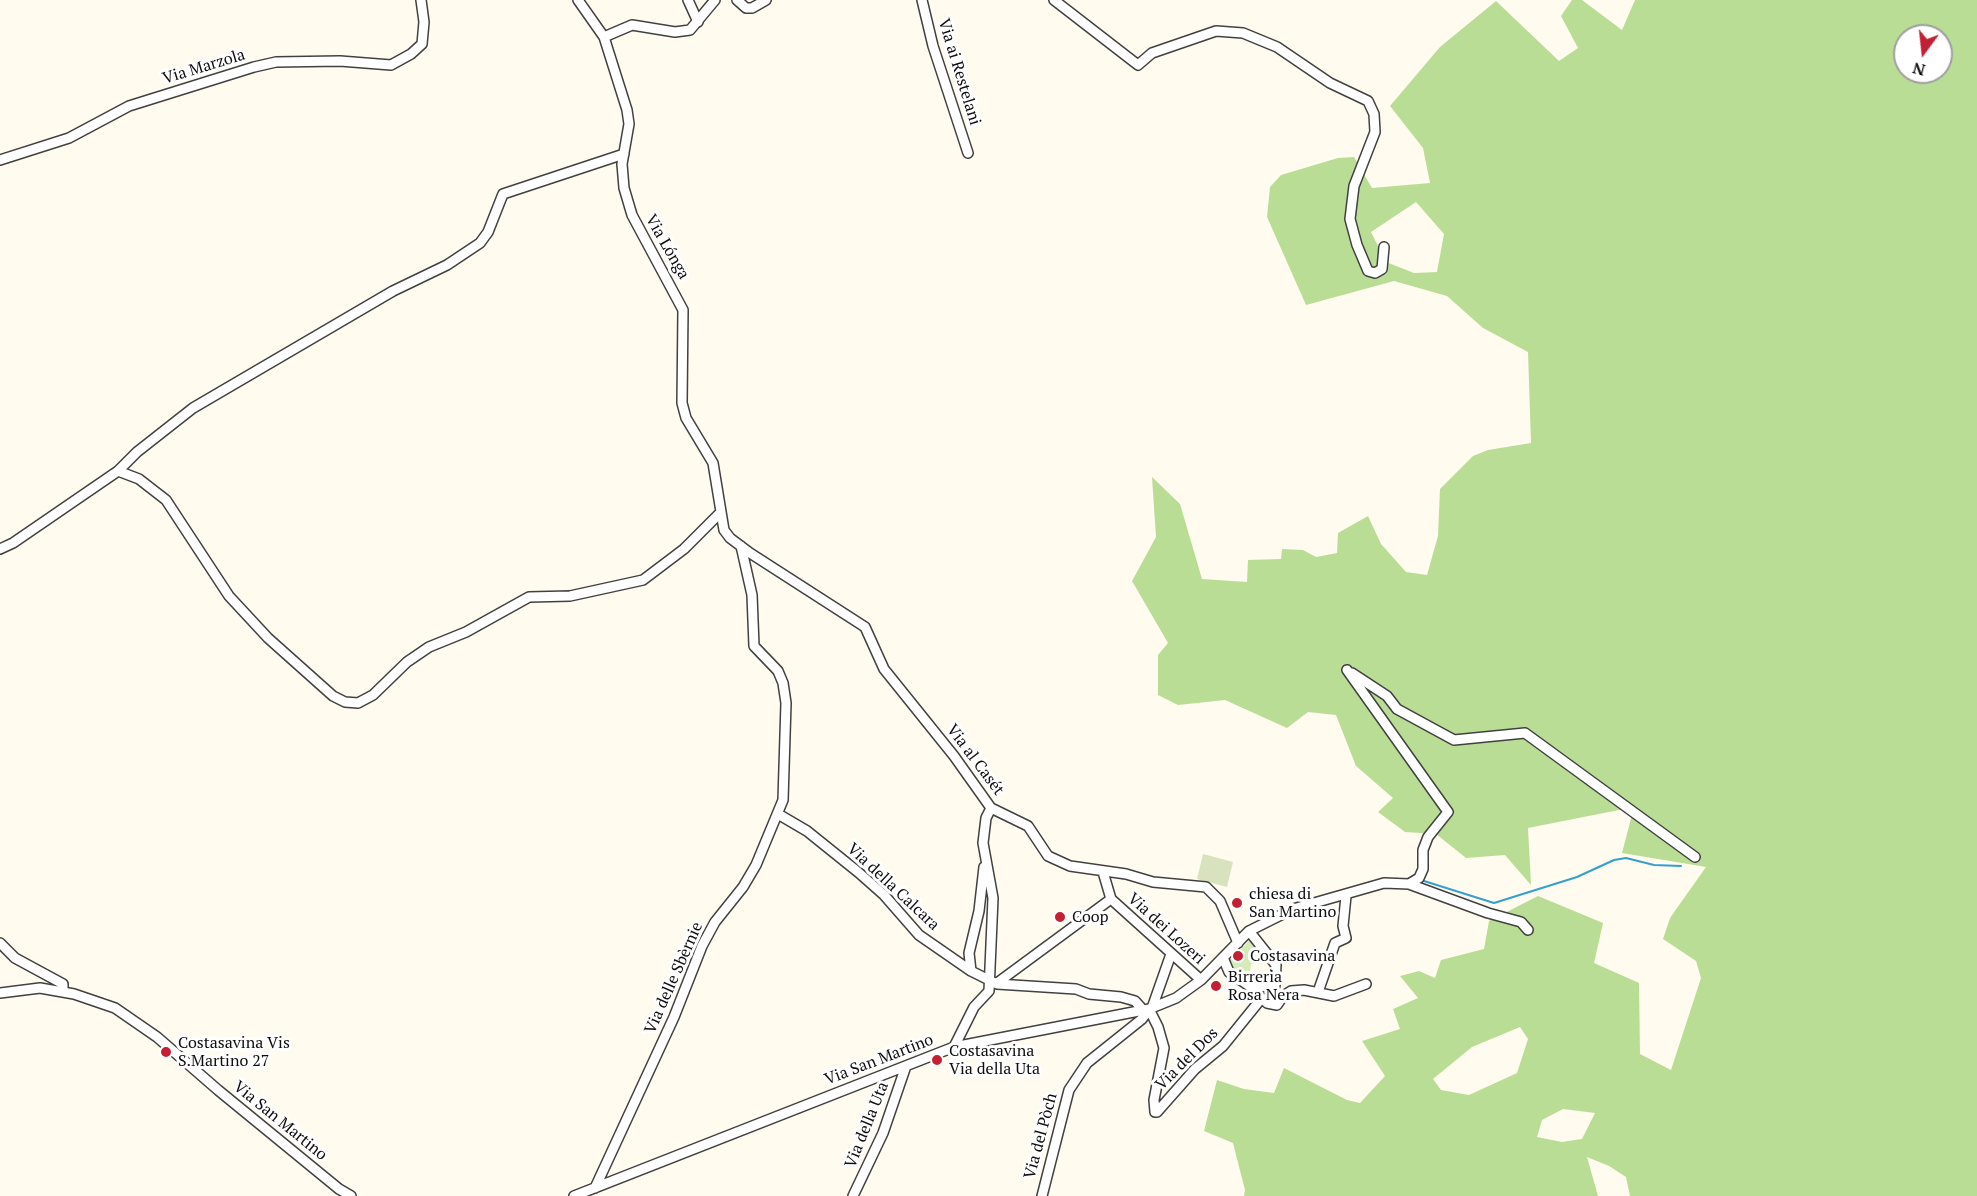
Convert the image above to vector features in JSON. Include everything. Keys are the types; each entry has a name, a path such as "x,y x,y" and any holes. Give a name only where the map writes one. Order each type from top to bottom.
{"street":[{"name":"Via Marzola","path":"0,160 69,138 129,106 147,102 177,89 254,67 276,62 340,61 391,65 411,54 422,44 424,22 421,0"},
{"name":"Via Lónga","path":"578,0 604,37 627,110 629,124 622,164 624,188 632,215 683,310 682,403 686,418 713,463 724,530 741,546"},
{"path":"688,0 698,22"},
{"path":"604,37 632,25 675,32 690,30 715,0"},
{"path":"737,0 746,8 752,8 766,0"},
{"name":"Via ai Restelani","path":"922,0 933,46 968,153"},
{"path":"1054,0 1138,64 1152,53 1216,31 1243,33 1277,46 1330,83 1368,101 1374,114 1375,132 1354,186 1350,219 1368,271 1375,273 1382,268 1384,247"},
{"path":"0,549 13,543 118,471 137,452 193,408 393,291 447,266 480,243 488,232 503,194 624,154"},
{"path":"118,471 139,479 166,500 229,596 268,638 333,696 345,702 358,703 366,700 407,662 429,647 466,632 529,597 570,596 643,580 684,549 720,513"},
{"name":"Via al Casét","path":"741,546 865,627 884,669 954,756 991,808 1028,826 1048,856 1070,866 1126,874 1153,882 1206,887 1220,901 1238,943"},
{"name":"Via delle Sbèrnie","path":"595,1188 674,1017 702,946 715,922 752,872 783,800 784,693 778,671 754,646 752,595 741,546"},
{"path":"1409,884 1419,878 1423,869 1422,850 1428,837 1448,812 1347,670 1387,696 1397,709 1454,740 1525,733 1695,857"},
{"path":"971,971 969,953 979,911 985,858 984,832 991,808"},
{"name":"Via della Calcara","path":"778,814 807,831 858,872 884,895 919,935 971,971 992,982 1076,989 1089,994 1135,1001 1148,1009"},
{"path":"954,1047 974,1007 989,991 992,982 993,898 985,858"},
{"name":"Via dei Lozeri","path":"1104,872 1111,899 1201,980"},
{"path":"1248,985 1257,987 1275,985 1276,965 1249,931 1293,909 1326,902 1384,883 1409,884 1488,913 1521,922 1528,930"},
{"path":"1318,992 1335,944 1346,938 1343,926 1346,896"},
{"name":"Via dei Lozeri","path":"992,982 1006,979 1111,899"},
{"name":"Via San Martino","path":"577,1195 954,1047 1148,1009 1176,998 1201,980 1224,960 1249,931"},
{"path":"0,943 15,958 63,984 63,992"},
{"path":"1148,1009 1171,954"},
{"path":"1224,960 1229,972 1248,985 1261,999 1277,1005 1283,996 1291,991 1318,992 1334,996 1366,984"},
{"name":"Via San Martino","path":"0,993 40,988 63,992 115,1008 134,1020 339,1190 351,1196"},
{"name":"Via del Dos","path":"1148,1009 1158,1027 1164,1048 1154,1100 1155,1112 1157,1112 1195,1069 1223,1046 1261,999"},
{"name":"Via del Pòch","path":"1042,1196 1069,1089 1088,1063 1142,1019 1148,1009"},
{"name":"Via della Uta","path":"853,1196 883,1133 906,1066"}],"green space":[{"path":"1572,0 1582,0 1622,30 1635,0 1977,0 1977,1196 1630,1196 1626,1177 1609,1166 1587,1157 1598,1196 1244,1196 1245,1190 1233,1143 1204,1131 1217,1080 1244,1089 1274,1093 1284,1068 1347,1100 1360,1103 1385,1076 1362,1041 1400,1029 1393,1009 1418,998 1400,976 1419,971 1435,978 1441,960 1484,949 1489,921 1538,896 1603,923 1594,963 1639,983 1640,1054 1671,1070 1701,978 1696,961 1663,939 1670,918 1706,867 1622,853 1634,807 1528,828 1531,885 1505,855 1466,858 1436,834 1405,832 1378,812 1393,798 1356,766 1336,715 1308,712 1287,728 1225,700 1178,705 1158,695 1158,655 1168,643 1132,581 1156,537 1152,477 1180,504 1202,579 1247,582 1248,560 1281,559 1282,549 1303,550 1316,557 1337,553 1338,533 1368,516 1381,544 1406,572 1427,575 1438,536 1440,489 1473,456 1488,450 1531,443 1528,352 1483,328 1447,296 1394,281 1306,305 1267,217 1270,187 1281,175 1338,158 1354,157 1372,188 1430,183 1423,148 1390,106 1440,47 1496,1 1559,61 1578,48 1561,16","holes":["1416,202 1444,234 1437,272 1414,273 1386,262 1371,232","1520,1027 1528,1039 1517,1073 1469,1095 1441,1090 1433,1079 1472,1047","1563,1109 1595,1113 1582,1139 1562,1142 1537,1137 1542,1120"]},
{"path":"1203,854 1233,862 1227,887 1197,879"},
{"path":"1253,937 1272,963 1251,964 1249,984 1226,964"}],"waterway":[{"path":"1424,881 1494,903 1577,877 1614,860 1626,858 1654,865 1681,866"}],"place":[{"name":"chiesa di San Martino","path":"1237,903"},
{"name":"Coop","path":"1060,917"},
{"name":"Costasavina","path":"1238,956"},
{"name":"Birreria Rosa Nera","path":"1216,986"},
{"name":"Costasavina Vis S.Martino 27","path":"166,1052"},
{"name":"Costasavina Via della Uta","path":"937,1060"}]}
